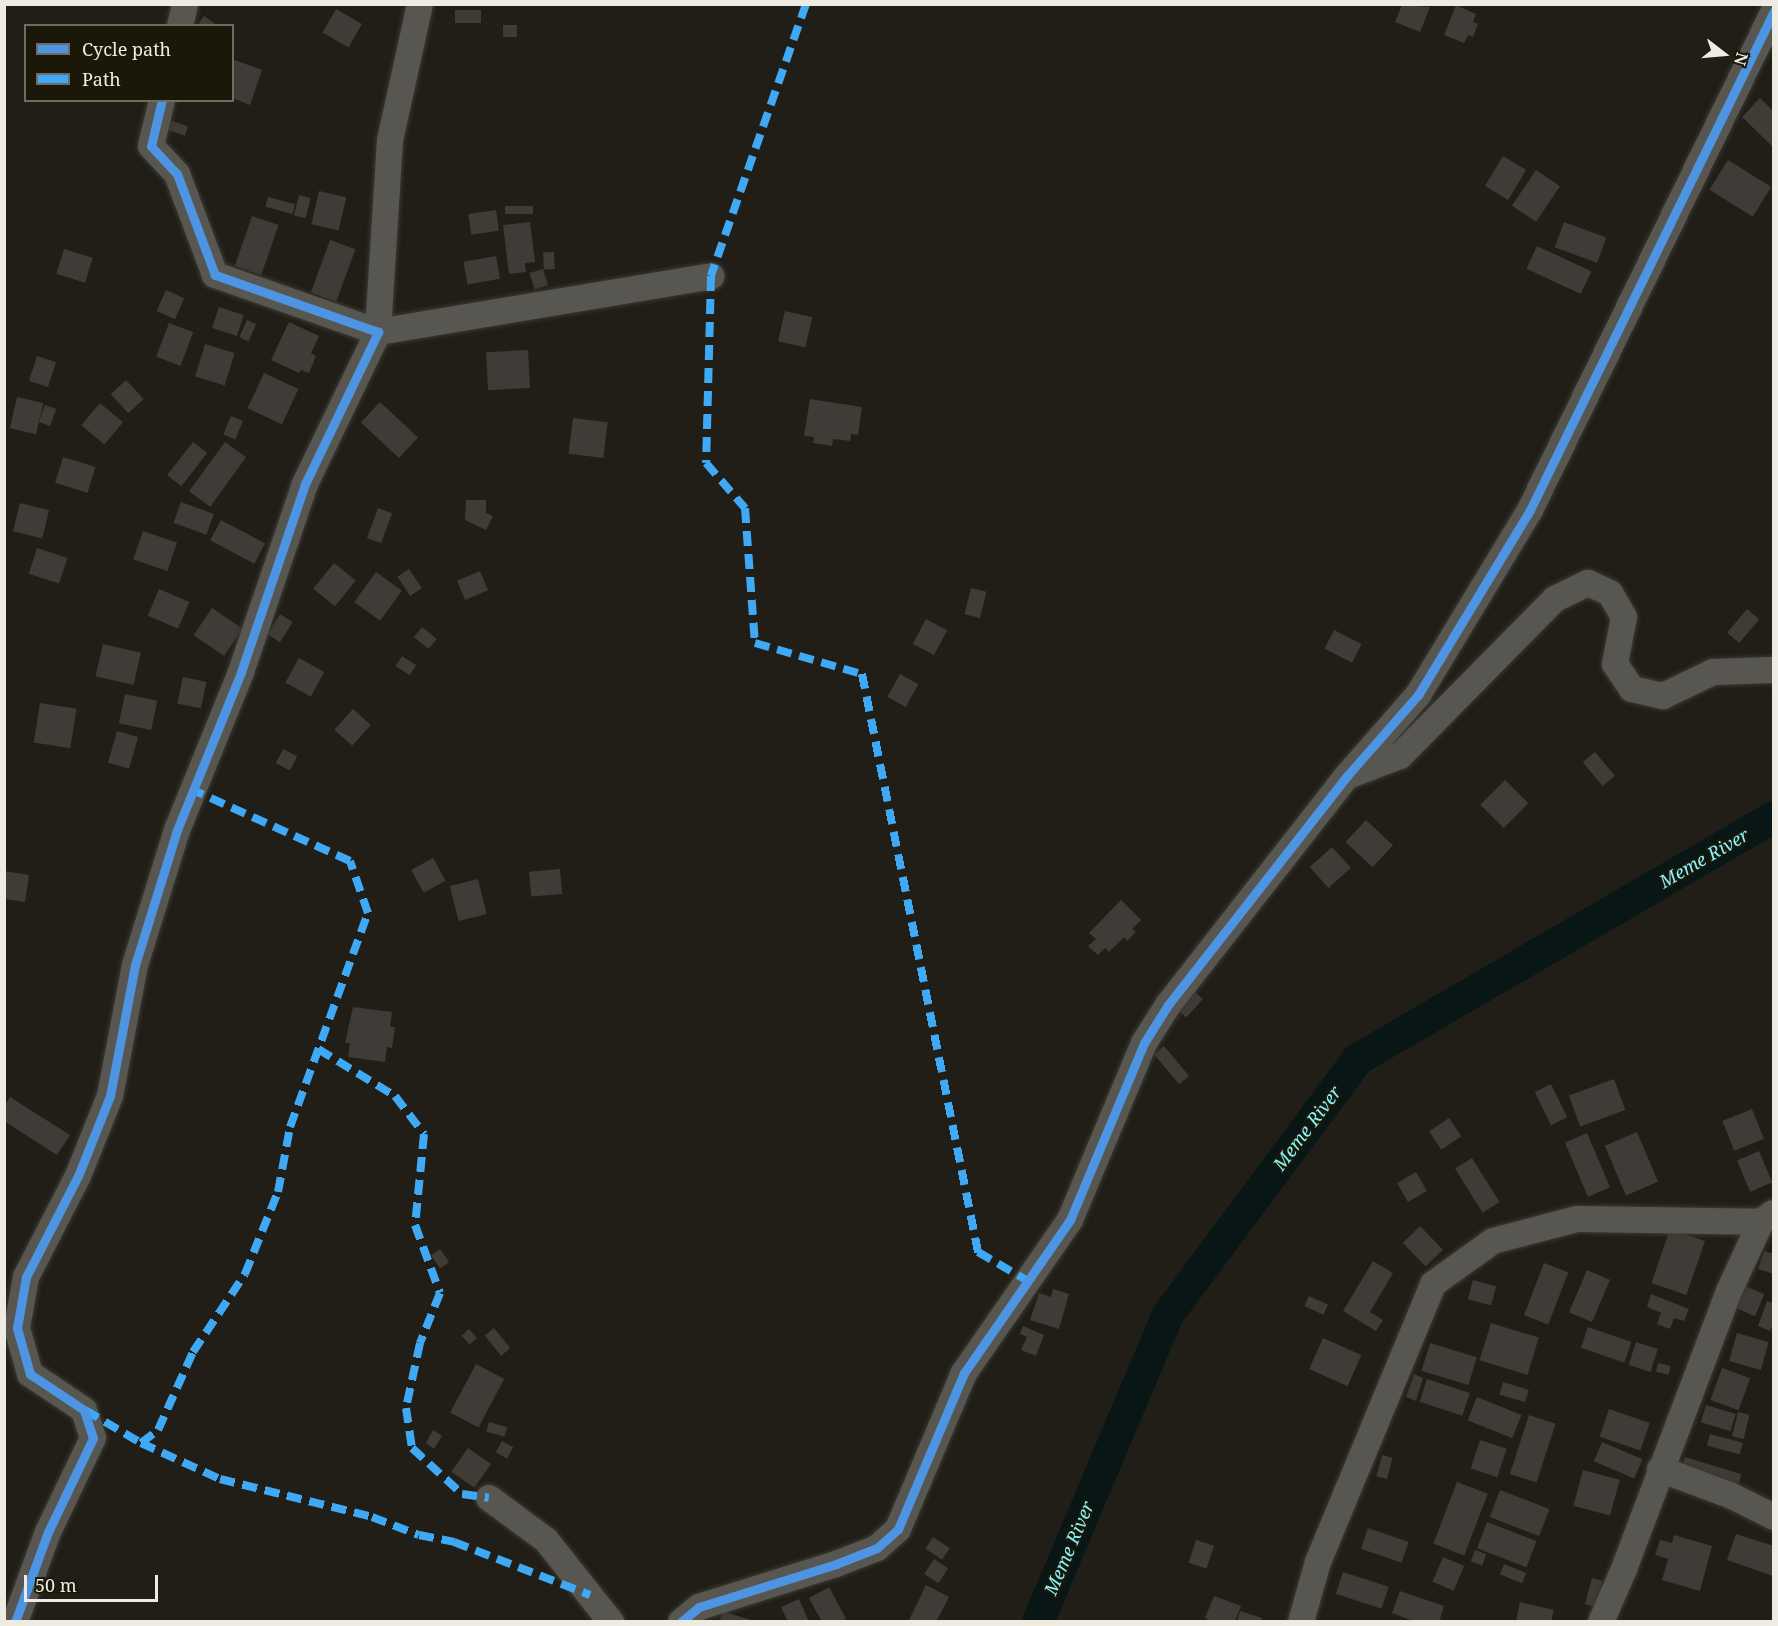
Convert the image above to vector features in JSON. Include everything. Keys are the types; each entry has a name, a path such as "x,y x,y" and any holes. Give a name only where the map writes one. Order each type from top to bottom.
{"street":[{"path":"180,24 185,4"},
{"path":"15,1622 48,1532 93,1438 84,1410 30,1374 17,1328 26,1277 78,1176 110,1096 135,965 177,830 241,672 305,484 378,332 390,140 420,4"},
{"path":"681,1622 699,1607 836,1564 877,1548 898,1528 964,1373 1070,1220 1144,1043 1168,1005 1347,776 1418,694 1530,510 1773,11"},
{"path":"162,102 151,146 177,174 215,275 378,332 711,276"},
{"path":"1347,776 1400,756 1555,599 1588,583 1610,593 1624,617 1615,664 1632,689 1663,696 1713,672 1773,670"},
{"path":"1301,1622 1318,1562 1433,1284 1493,1241 1577,1219 1767,1217 1729,1291 1624,1569 1601,1622"},
{"path":"1660,1469 1732,1496 1773,1517"},
{"path":"489,1498 546,1540 611,1622"}],"building":[{"path":"1402,5 1430,7 1420,32 1395,22"},
{"path":"1456,5 1476,14 1473,22 1478,24 1473,37 1468,35 1464,43 1444,35"},
{"path":"336,9 362,24 348,47 322,32"},
{"path":"455,10 481,10 481,23 455,23"},
{"path":"204,16 215,24 198,24"},
{"path":"503,25 517,25 517,37 503,37"},
{"path":"234,60 262,70 250,105 234,99"},
{"path":"1760,98 1774,112 1774,148 1742,117"},
{"path":"169,120 188,126 185,136 166,130"},
{"path":"1503,156 1526,170 1508,200 1485,186"},
{"path":"1728,160 1771,187 1753,217 1709,190"},
{"path":"1536,170 1560,186 1536,222 1512,206"},
{"path":"319,191 346,197 339,230 311,224"},
{"path":"299,195 311,198 306,218 294,215"},
{"path":"268,197 295,204 292,214 265,207"},
{"path":"505,206 533,206 533,214 505,214"},
{"path":"496,210 499,231 471,235 468,214"},
{"path":"252,216 278,225 261,275 235,266"},
{"path":"530,222 535,262 525,263 526,272 509,274 503,225"},
{"path":"1564,222 1606,237 1597,263 1555,247"},
{"path":"330,240 355,249 336,302 311,293"},
{"path":"1537,246 1591,271 1581,294 1526,269"},
{"path":"64,249 93,258 85,283 56,274"},
{"path":"554,252 555,269 544,270 543,253"},
{"path":"496,256 500,279 467,284 464,262"},
{"path":"543,269 548,285 535,289 530,273"},
{"path":"166,290 184,298 175,319 157,311"},
{"path":"219,307 244,315 237,336 212,328"},
{"path":"785,311 812,317 805,348 778,341"},
{"path":"247,320 256,324 248,341 239,337"},
{"path":"289,322 319,336 311,353 316,356 309,373 301,370 299,373 271,360"},
{"path":"169,323 193,332 180,366 156,357"},
{"path":"205,344 235,353 225,386 195,377"},
{"path":"528,350 530,388 488,390 486,352"},
{"path":"37,356 56,362 48,387 29,381"},
{"path":"264,373 298,389 282,424 248,408"},
{"path":"126,380 144,399 128,413 111,394"},
{"path":"17,397 43,403 36,434 10,428"},
{"path":"810,399 862,407 858,435 851,434 850,441 833,439 832,446 813,443 814,437 804,436"},
{"path":"380,402 418,437 399,458 361,422"},
{"path":"100,403 123,422 104,444 81,425"},
{"path":"45,405 56,409 50,426 39,422"},
{"path":"231,416 243,421 235,439 223,434"},
{"path":"573,418 608,422 603,458 569,454"},
{"path":"193,442 207,453 181,486 167,475"},
{"path":"225,442 246,457 210,507 189,491"},
{"path":"63,457 96,467 88,493 55,483"},
{"path":"466,500 486,500 486,513 493,516 486,530 465,520"},
{"path":"181,502 214,514 206,535 173,523"},
{"path":"20,503 49,510 42,538 13,531"},
{"path":"378,508 392,513 381,543 367,538"},
{"path":"221,520 265,543 254,564 210,540"},
{"path":"143,531 177,543 167,571 133,559"},
{"path":"37,548 67,558 59,584 29,574"},
{"path":"334,563 356,581 335,606 313,589"},
{"path":"409,569 422,588 410,596 397,577"},
{"path":"480,571 488,590 465,600 457,581"},
{"path":"376,572 402,591 380,621 354,602"},
{"path":"971,588 987,592 980,618 964,614"},
{"path":"159,589 189,602 178,629 148,616"},
{"path":"212,608 243,629 224,656 194,635"},
{"path":"1747,609 1759,619 1739,643 1727,633"},
{"path":"280,614 293,622 280,642 267,634"},
{"path":"926,619 947,630 934,655 913,644"},
{"path":"422,627 437,639 429,649 414,637"},
{"path":"1334,630 1362,644 1352,663 1324,649"},
{"path":"103,644 141,653 134,685 96,676"},
{"path":"402,656 416,665 410,675 395,666"},
{"path":"299,658 324,672 311,697 285,682"},
{"path":"900,674 918,684 906,707 887,697"},
{"path":"183,677 206,682 201,708 177,703"},
{"path":"125,694 157,701 151,730 119,723"},
{"path":"40,703 77,709 70,748 34,743"},
{"path":"353,709 371,725 352,746 334,730"},
{"path":"117,731 138,737 129,769 108,763"},
{"path":"283,749 297,756 290,771 276,763"},
{"path":"1595,752 1615,776 1603,786 1583,762"},
{"path":"1505,780 1528,803 1504,828 1480,805"},
{"path":"1366,820 1393,845 1373,867 1346,842"},
{"path":"1332,847 1351,868 1328,888 1310,867"},
{"path":"433,858 446,881 424,893 411,870"},
{"path":"560,869 562,894 531,897 529,872"},
{"path":"4,871 29,875 25,902 4,899"},
{"path":"478,879 487,914 459,921 450,886"},
{"path":"1121,900 1141,920 1132,929 1136,932 1127,941 1124,937 1109,952 1105,948 1098,955 1088,946 1096,939 1089,933"},
{"path":"1194,991 1203,999 1186,1018 1177,1010"},
{"path":"353,1007 392,1012 390,1027 395,1027 392,1048 387,1047 385,1062 348,1057 350,1043 345,1043"},
{"path":"1164,1046 1189,1076 1179,1084 1154,1054"},
{"path":"1614,1079 1625,1110 1580,1126 1569,1095"},
{"path":"1551,1084 1567,1117 1551,1125 1535,1092"},
{"path":"10,1097 70,1135 57,1155 4,1121 4,1106"},
{"path":"1752,1109 1764,1139 1734,1151 1722,1121"},
{"path":"1449,1118 1461,1136 1441,1150 1429,1131"},
{"path":"1637,1132 1658,1182 1626,1195 1605,1146"},
{"path":"1587,1133 1610,1187 1588,1197 1565,1142"},
{"path":"1759,1151 1772,1182 1750,1192 1737,1160"},
{"path":"1472,1158 1500,1202 1483,1213 1455,1169"},
{"path":"1416,1172 1427,1191 1408,1202 1397,1183"},
{"path":"1420,1226 1443,1250 1426,1266 1403,1243"},
{"path":"1670,1229 1705,1241 1686,1295 1651,1283"},
{"path":"440,1249 449,1262 440,1268 431,1255"},
{"path":"1764,1251 1774,1254 1774,1274 1758,1269"},
{"path":"1373,1261 1393,1273 1370,1312 1383,1320 1376,1331 1343,1311"},
{"path":"1544,1263 1568,1272 1548,1325 1524,1315"},
{"path":"1587,1270 1610,1280 1592,1322 1569,1312"},
{"path":"1473,1280 1496,1286 1491,1306 1468,1299"},
{"path":"1745,1286 1764,1294 1755,1316 1736,1308"},
{"path":"1053,1289 1069,1294 1059,1329 1030,1320 1039,1293 1051,1297"},
{"path":"1651,1294 1689,1309 1684,1321 1674,1318 1670,1329 1657,1324 1661,1313 1647,1307"},
{"path":"1309,1296 1328,1305 1323,1315 1304,1306"},
{"path":"1767,1301 1774,1303 1774,1321 1770,1331 1758,1326"},
{"path":"1491,1323 1539,1338 1527,1375 1480,1360"},
{"path":"1023,1326 1044,1335 1036,1356 1021,1350 1027,1337 1020,1334"},
{"path":"1588,1327 1631,1342 1624,1363 1581,1348"},
{"path":"494,1328 510,1348 501,1356 485,1336"},
{"path":"469,1329 477,1338 470,1345 462,1336"},
{"path":"1737,1333 1769,1342 1761,1370 1729,1361"},
{"path":"1323,1338 1361,1355 1348,1386 1309,1369"},
{"path":"1636,1342 1658,1349 1650,1372 1629,1365"},
{"path":"1430,1343 1477,1357 1468,1385 1422,1371"},
{"path":"1658,1363 1671,1366 1669,1375 1656,1372"},
{"path":"476,1364 504,1379 478,1428 450,1413"},
{"path":"1722,1368 1750,1378 1739,1410 1710,1400"},
{"path":"1414,1374 1423,1378 1416,1401 1406,1397"},
{"path":"1427,1379 1470,1393 1462,1416 1420,1402"},
{"path":"1503,1382 1529,1390 1525,1402 1499,1394"},
{"path":"1477,1397 1522,1415 1512,1438 1468,1420"},
{"path":"1706,1405 1736,1414 1730,1431 1701,1422"},
{"path":"1609,1409 1650,1423 1640,1450 1600,1436"},
{"path":"1738,1412 1750,1415 1744,1439 1732,1436"},
{"path":"1529,1415 1556,1424 1536,1483 1510,1474"},
{"path":"489,1422 507,1427 505,1437 486,1432"},
{"path":"433,1430 442,1436 434,1449 426,1443"},
{"path":"1710,1434 1743,1443 1740,1454 1707,1446"},
{"path":"1480,1440 1507,1449 1497,1477 1471,1469"},
{"path":"502,1441 513,1447 507,1459 496,1452"},
{"path":"1602,1442 1643,1459 1634,1479 1594,1461"},
{"path":"468,1448 491,1464 474,1488 451,1472"},
{"path":"1382,1455 1393,1458 1387,1479 1376,1476"},
{"path":"1685,1457 1741,1474 1737,1490 1680,1472"},
{"path":"1583,1470 1620,1480 1610,1516 1573,1506"},
{"path":"1457,1482 1488,1494 1464,1555 1433,1544"},
{"path":"1500,1490 1549,1509 1539,1536 1490,1517"},
{"path":"1487,1522 1536,1541 1526,1567 1477,1548"},
{"path":"1368,1528 1409,1542 1401,1563 1361,1549"},
{"path":"1736,1534 1774,1546 1773,1576 1727,1560"},
{"path":"1674,1535 1712,1546 1700,1591 1662,1580 1668,1559 1655,1555 1660,1540 1672,1543"},
{"path":"933,1537 950,1548 942,1560 925,1549"},
{"path":"1196,1540 1214,1546 1207,1569 1189,1563"},
{"path":"1475,1550 1486,1554 1482,1565 1471,1561"},
{"path":"1443,1557 1464,1566 1454,1591 1432,1582"},
{"path":"934,1559 948,1568 938,1583 924,1574"},
{"path":"1504,1564 1526,1573 1522,1583 1500,1574"},
{"path":"1343,1572 1389,1587 1382,1609 1336,1594"},
{"path":"1592,1578 1603,1581 1596,1607 1585,1604"},
{"path":"926,1585 949,1597 936,1622 908,1622"},
{"path":"829,1587 846,1619 841,1622 822,1622 809,1598"},
{"path":"1400,1591 1444,1606 1439,1622 1416,1622 1392,1613"},
{"path":"1214,1596 1241,1606 1235,1622 1214,1622 1205,1618"},
{"path":"799,1599 809,1622 788,1622 781,1607"},
{"path":"1520,1602 1554,1610 1551,1622 1516,1622"},
{"path":"723,1611 753,1621 753,1622 719,1622"},
{"path":"1240,1611 1262,1618 1261,1622 1237,1622"}],"waterway":[{"name":"Meme River","path":"1038,1622 1167,1316 1358,1059 1774,817"}],"marked path":[{"path":"806,4 711,276 706,463 745,508 755,643 862,674 978,1252 1028,1281"},
{"path":"141,1443 158,1430 193,1352 245,1274 278,1192 290,1127 368,913 350,861 193,790"},
{"path":"318,1049 395,1096 424,1134 415,1225 440,1293 420,1343 406,1408 412,1448 462,1494 489,1498"},
{"path":"85,1410 141,1443 220,1479 372,1517 419,1535 454,1542 590,1595"}],"cycle path":[{"path":"681,1622 699,1607 836,1564 877,1548 898,1529 964,1373 1070,1220 1144,1043 1168,1005 1347,776 1418,695 1530,510 1774,11"},
{"path":"15,1622 48,1532 93,1438 84,1410 30,1374 17,1328 26,1277 78,1176 110,1096 135,965 177,830 241,672 305,484 378,332 215,275 177,174 151,146 162,102"}]}
